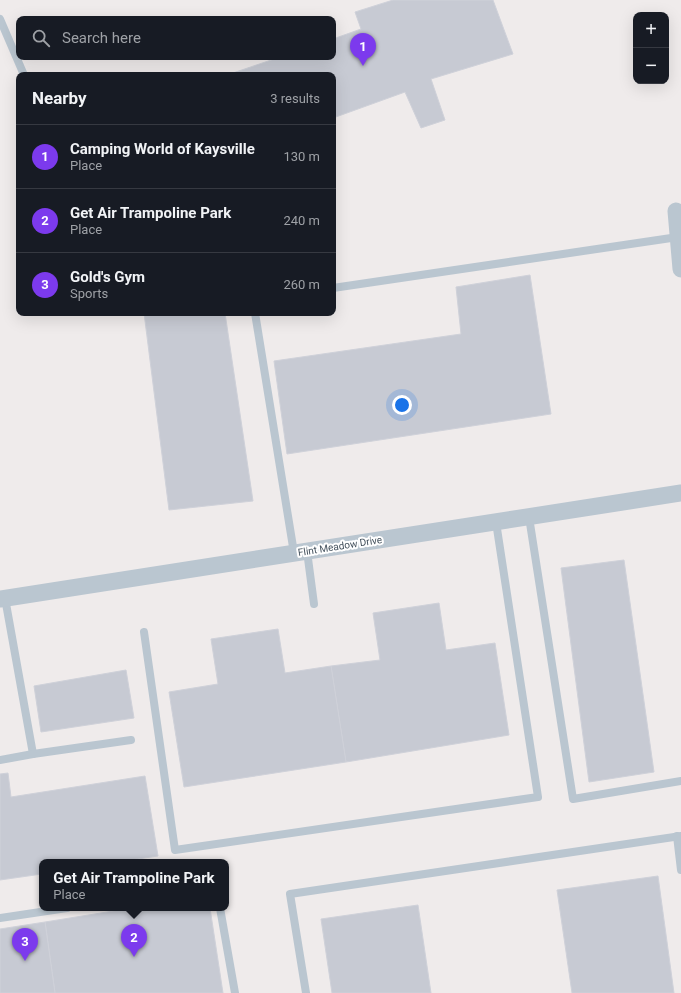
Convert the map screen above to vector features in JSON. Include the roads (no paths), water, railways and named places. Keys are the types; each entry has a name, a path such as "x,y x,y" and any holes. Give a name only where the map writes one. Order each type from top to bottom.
{"street":[{"path":"676,211 681,269"},
{"name":"Flint Meadow Drive","path":"2,599 681,493"}],"lane":[{"path":"0,19 16,56"},
{"path":"18,60 23,72"},
{"path":"336,288 678,237"},
{"path":"256,316 300,552 314,604"},
{"path":"529,517 572,798 681,781"},
{"path":"144,632 175,850 538,797 496,522"},
{"path":"2,599 33,754"},
{"path":"0,760 131,740"},
{"path":"306,993 290,894 679,836 681,870"},
{"path":"0,918 47,911"},
{"path":"221,911 235,993"}],"place":[{"name":"Camping World of Kaysville","path":"363,66"},
{"name":"Get Air Trampoline Park","path":"134,957"},
{"name":"Gold's Gym","path":"25,961"}]}
